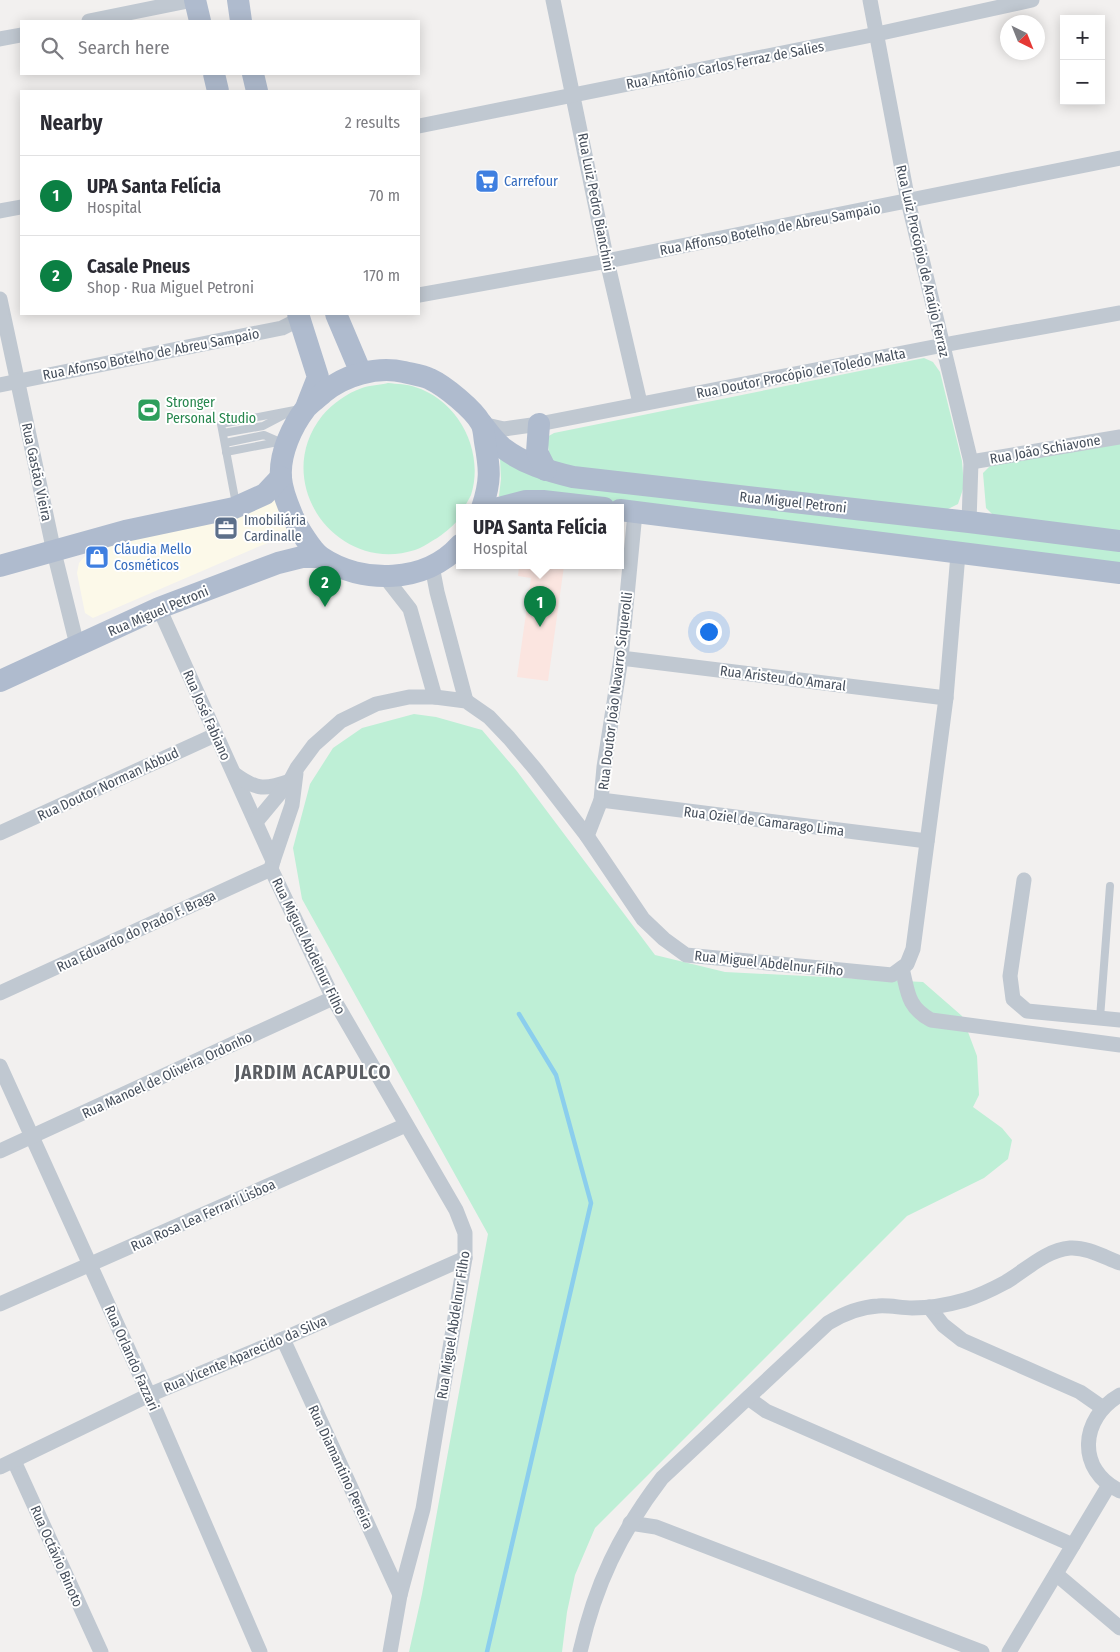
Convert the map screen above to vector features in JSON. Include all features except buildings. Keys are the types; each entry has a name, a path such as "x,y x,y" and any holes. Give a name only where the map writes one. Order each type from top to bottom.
{"main road":[{"path":"194,0 200,20"},
{"path":"238,0 241,20"},
{"path":"214,75 218,90"},
{"path":"253,75 258,90"},
{"path":"336,315 361,373"},
{"path":"299,317 318,377 300,409 290,434 284,441 281,477 285,497 298,528 320,557 350,571 385,577 409,574 432,566 456,549"},
{"name":"Rua Miguel Petroni","path":"300,409 331,386 361,373 394,370 429,379 459,399 502,447 523,461 546,470 573,477 1120,541"},
{"path":"482,424 490,467 487,492 483,504"},
{"path":"539,424 537,452 546,470"},
{"path":"0,566 126,531 236,507 265,494 281,477"},
{"path":"514,504 526,501 569,504"},
{"path":"627,512 1120,573"},
{"name":"Rua Miguel Petroni","path":"0,681 159,608 278,563 302,557 320,557"}],"street":[{"path":"94,20 194,0"},
{"name":"Rua Luiz Pedro Bianchini","path":"553,0 607,261 640,404"},
{"name":"Rua Luiz Procópio de Araújo Ferraz","path":"870,0 908,201 971,462 969,522"},
{"name":"Rua Antônio Carlos Ferraz de Salies","path":"420,126 877,34 1032,0"},
{"path":"0,40 20,35"},
{"name":"Rua Affonso Botelho de Abreu Sampaio","path":"420,295 607,261 1120,158"},
{"path":"0,211 20,207"},
{"name":"Rua Gastão Vieira","path":"0,299 54,552 77,645"},
{"name":"Rua Doutor Procópio de Toledo Malta","path":"482,424 504,429 539,424 1120,313"},
{"name":"Rua Afonso Botelho de Abreu Sampaio","path":"0,385 282,328 299,317"},
{"name":"Rua João Schiavone","path":"971,462 1120,437"},
{"name":"Rua Doutor João Navarro Siquerolli","path":"587,836 601,800 604,767 621,658 627,512"},
{"path":"958,554 946,698 913,949 907,964 902,968 909,996 919,1014 931,1020 1120,1045"},
{"path":"432,566 437,592 466,701"},
{"path":"385,577 410,609 435,697"},
{"name":"Rua José Fabiano","path":"159,608 256,822"},
{"name":"Rua Aristeu do Amaral","path":"621,658 946,698"},
{"name":"Rua Miguel Abdelnur Filho","path":"390,1652 400,1595 423,1509 465,1258 465,1233 456,1210 333,998 272,865 256,822 314,745 341,721 376,704 409,697 435,697 466,701 489,717 509,738 587,836 643,919 664,939 686,955 892,975 902,968"},
{"name":"Rua Doutor Norman Abbud","path":"0,833 215,734"},
{"path":"234,774 251,786 262,788 276,786 293,774"},
{"name":"Rua Miguel Abdelnur Filho","path":"272,865 292,805 293,774"},
{"name":"Rua Oziel de Camarago Lima","path":"601,800 927,842"},
{"name":"Rua Eduardo do Prado F. Braga","path":"0,993 272,865"},
{"path":"1024,880 1010,976 1013,1000 1028,1011 1120,1020"},
{"name":"Rua Manoel de Oliveira Ordonho","path":"0,1151 333,998"},
{"name":"Rua Orlando Fazzari","path":"0,1066 149,1395 260,1652"},
{"name":"Rua Rosa Lea Ferrari Lisboa","path":"0,1304 406,1125"},
{"path":"581,1652 595,1597 612,1555 630,1523 662,1478 828,1323 838,1317 863,1308 878,1306 929,1307 964,1300 992,1289 1046,1256 1060,1250 1078,1248 1120,1263"},
{"name":"Rua Vicente Aparecido da Silva","path":"0,1467 149,1395 283,1340 465,1258"},
{"path":"929,1307 943,1325 962,1340 1080,1392 1102,1408"},
{"name":"Rua Diamantino Pereira","path":"283,1340 400,1595"},
{"path":"1008,1652 1073,1545 1115,1488 1095,1468 1091,1459 1089,1437 1091,1426 1102,1408 1120,1395"},
{"path":"748,1398 766,1411 1073,1545"},
{"name":"Rua Octávio Binoto","path":"14,1461 101,1652"},
{"path":"630,1523 656,1528 982,1652"},
{"path":"1056,1574 1120,1628"}],"lane":[{"path":"236,507 221,424 300,409"},
{"path":"225,443 264,436 284,441"},
{"path":"226,452 284,441"},
{"path":"1100,1018 1110,886"}],"shaded area":[{"path":"279,491 293,533 290,541 279,539 260,546 93,618 85,613 77,573 79,563 85,556 102,547"},
{"path":"519,569 564,569 548,681 517,677 531,578 518,576"}],"green space":[{"path":"924,358 933,362 940,372 962,461 964,486 958,504 946,510 575,469 550,461 547,437 554,433"},
{"path":"388,383 405,385 430,394 444,403 455,415 471,445 474,461 474,478 471,495 466,504 456,504 456,522 448,530 415,550 386,554 360,549 337,536 319,517 308,494 303,468 308,442 322,416 340,399 368,386"},
{"path":"1120,442 1120,531 993,515 986,508 983,473 991,465"},
{"path":"508,457 1120,548 1120,566 624,512 624,504 556,504 501,498 499,496 501,479 500,459"},
{"path":"414,714 436,717 482,730 516,770 655,955 725,972 923,982 962,1016 977,1056 979,1095 973,1107 1002,1128 1012,1140 1008,1159 984,1178 907,1216 595,1528 575,1575 567,1612 562,1652 409,1652 422,1594 488,1234 302,899 293,848 310,784 333,748 362,728"}],"waterway":[{"path":"487,1652 591,1203 556,1075 519,1014"}],"place":[{"name":"Carrefour","path":"487,181"},
{"name":"Stronger Personal Studio","path":"149,410"},
{"name":"Imobiliária Cardinalle","path":"226,528"},
{"name":"Cláudia Mello Cosméticos","path":"97,557"},
{"name":"Casale Pneus","path":"325,607"},
{"name":"UPA Santa Felícia","path":"540,627"}],"district":[{"name":"JARDIM ACAPULCO","path":"313,1072"}]}
